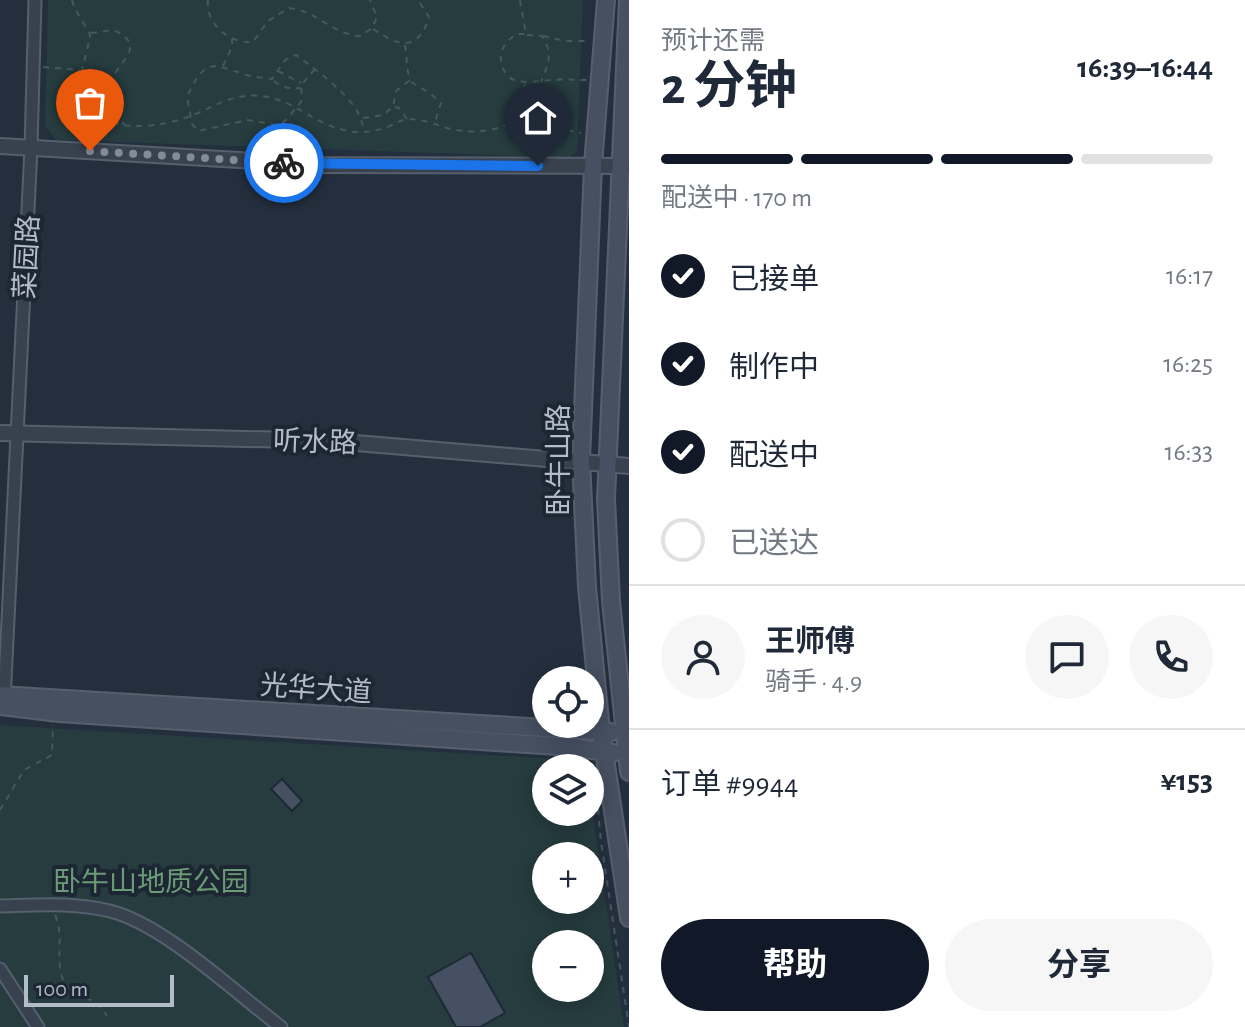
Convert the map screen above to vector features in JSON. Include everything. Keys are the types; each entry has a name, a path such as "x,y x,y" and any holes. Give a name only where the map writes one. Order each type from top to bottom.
{"main road":[{"name":"卧牛山路","path":"595,666 587,587 581,460 593,165 606,0"},
{"path":"628,0 625,166 606,499 611,601 629,772"},
{"name":"光华大道","path":"2,701 532,728"},
{"name":"光华大道","path":"2,701 59,713 572,747 626,754"},
{"name":"光华大道","path":"604,731 626,733"},
{"name":"卧牛山路","path":"602,738 629,918"}],"street":[{"name":"菜园路","path":"2,701 18,435 35,0"},
{"path":"0,146 323,165 625,166"},
{"name":"听水路","path":"0,433 332,441 629,466"},
{"path":"0,906 50,904 110,911 138,921 194,959 281,1027"},
{"path":"0,969 38,1027"}],"path":[{"path":"72,0 90,34 78,86 91,110 104,119 124,125 151,125 190,117 227,98 250,96 269,97 323,123 363,133 407,120 452,129 492,131 507,127 520,117 525,84"},
{"path":"208,0 206,5 210,18 223,34 253,42 268,21 289,8 310,13 341,32 361,36 372,28 377,17 370,0"},
{"path":"372,28 405,45 411,44 426,28 429,17 418,0"},
{"path":"526,0 521,2 526,34"},
{"path":"90,34 113,30 122,33 129,41 131,48 128,56 114,72 108,86 124,125"},
{"path":"600,80 525,84 512,80 506,74 500,55 508,40 516,34 565,41 603,42"},
{"path":"541,82 550,59 549,47 542,36"},
{"path":"223,66 232,47 232,38"},
{"path":"405,45 409,81"},
{"path":"272,79 285,60 296,55 334,82 362,118 363,133"},
{"path":"302,86 291,89 279,86 272,79 214,64 207,67 191,88 186,103 198,131 248,120 277,125 297,109 301,102 302,86 315,69"},
{"path":"33,68 81,70"},
{"path":"277,71 295,78 302,86"},
{"path":"362,118 383,115 393,107 396,91 409,81"},
{"path":"409,81 424,88 441,103 435,124"},
{"path":"524,102 532,106 542,126 538,166"},
{"path":"393,107 399,108 407,120"},
{"path":"542,126 596,135"},
{"path":"0,809 24,770 52,755 53,724"},
{"path":"0,809 16,790"},
{"path":"600,826 629,1027"},
{"path":"50,904 62,934 62,978 70,991 100,1003 107,1016"}],"green space":[{"path":"48,0 583,0 577,151 566,159 56,140 45,126"},
{"name":"卧牛山地质公园","path":"0,725 532,757 532,826 595,826 597,842 532,842 532,914 604,914 604,891 624,1027 0,1027"}],"building":[{"path":"282,779 302,801 292,811 271,789"},
{"path":"471,953 505,1013 480,1027 456,1027 428,977"}],"way so far":[{"path":"90,151 284,163"}],"route":[{"path":"284,163 538,166"}]}
